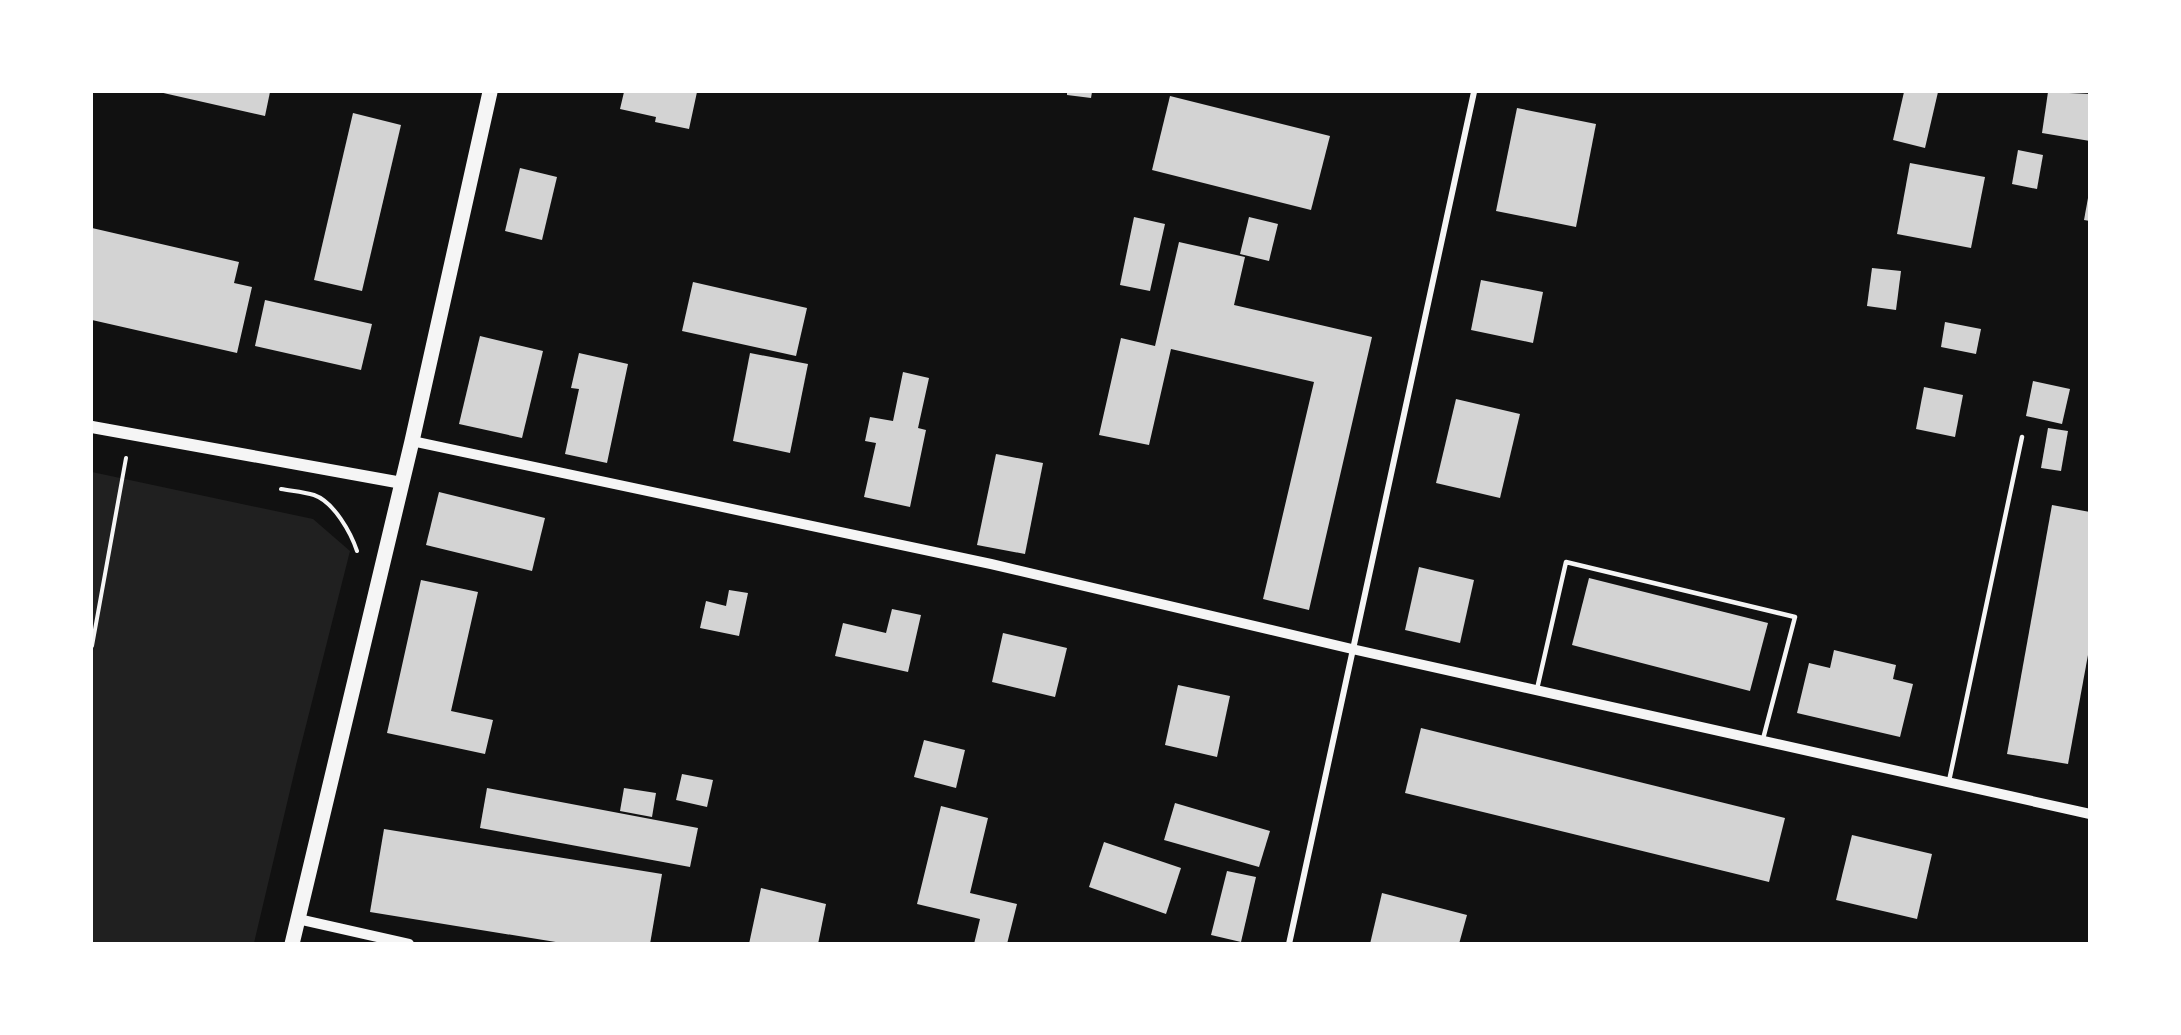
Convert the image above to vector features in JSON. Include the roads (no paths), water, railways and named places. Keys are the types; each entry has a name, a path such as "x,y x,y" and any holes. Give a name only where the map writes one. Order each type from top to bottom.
{"main road":[{"path":"292,944 412,441 490,92"},
{"path":"92,427 402,483"}],"street":[{"path":"1289,944 1474,92"},
{"path":"412,441 990,564 1352,649 2090,814"},
{"path":"298,919 409,944"}],"lane":[{"path":"1949,783 2022,437"},
{"path":"1537,689 1566,562 1795,617 1763,741"}]}
